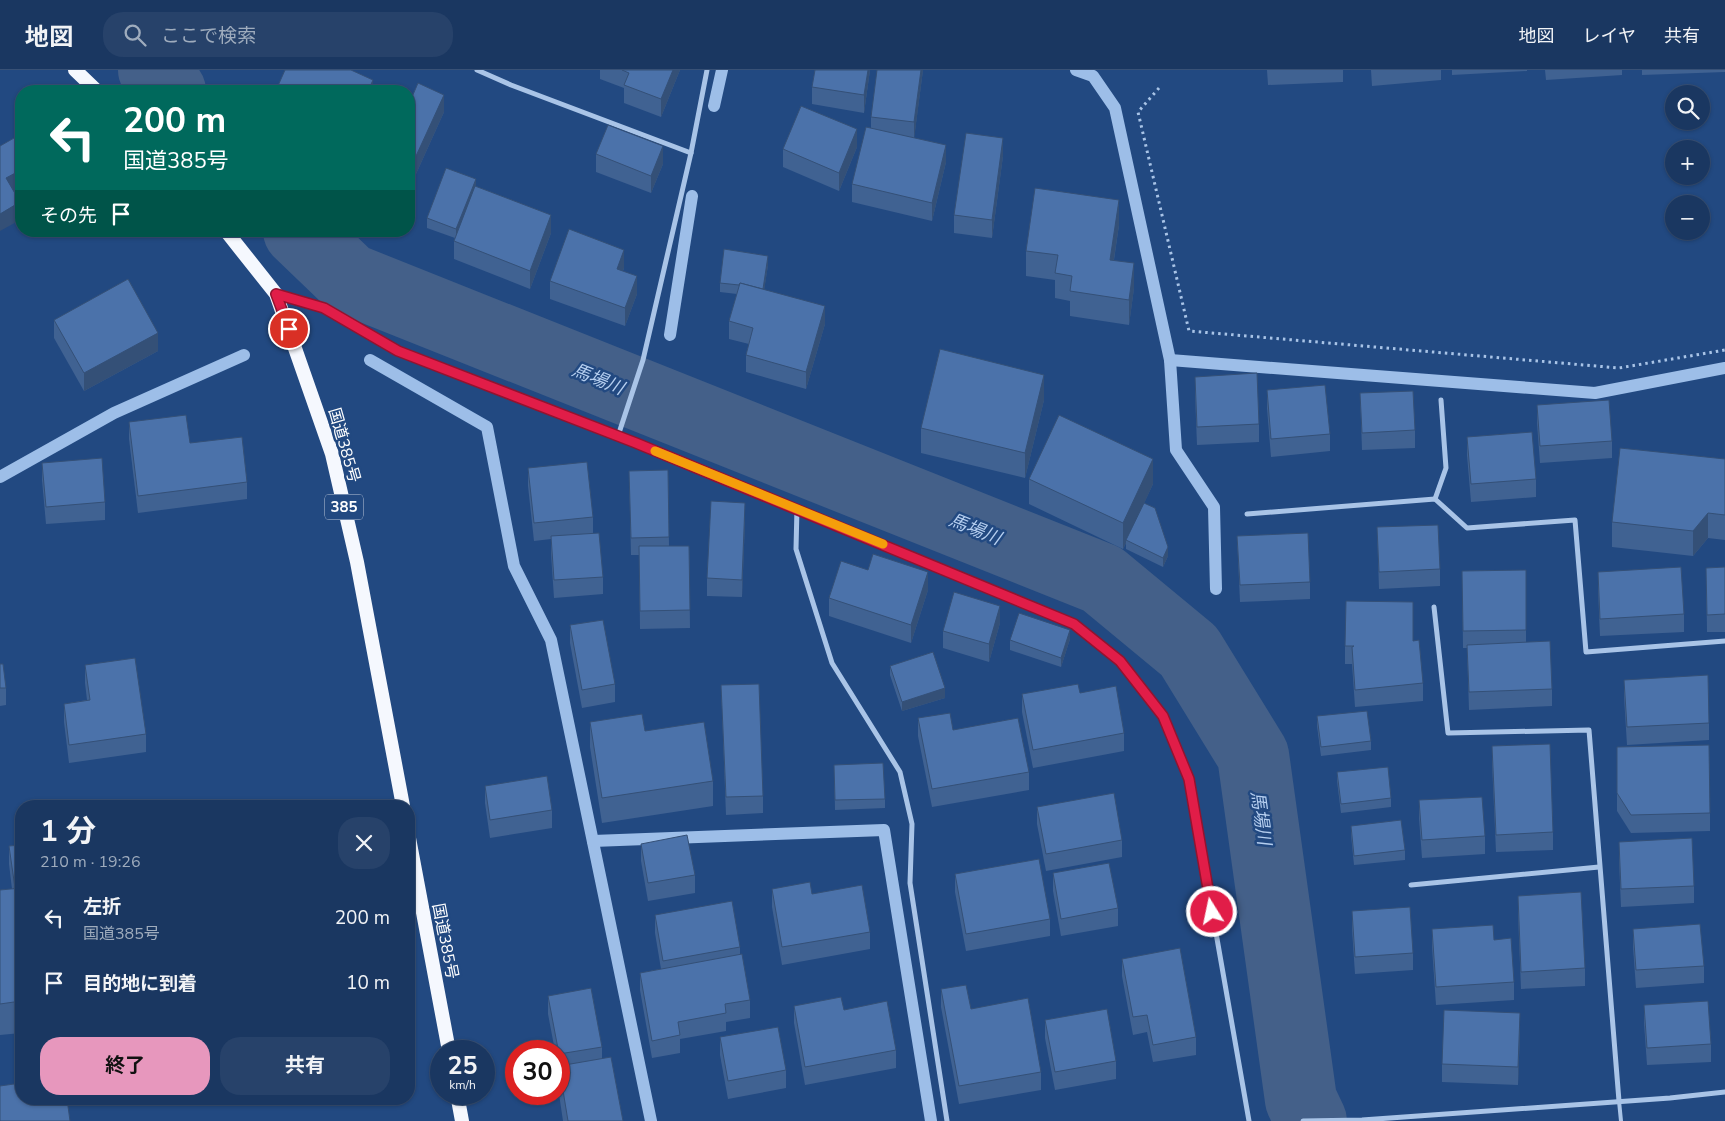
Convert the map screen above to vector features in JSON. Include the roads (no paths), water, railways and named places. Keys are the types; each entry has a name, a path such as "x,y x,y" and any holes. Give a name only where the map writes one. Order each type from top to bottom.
{"highway":[{"path":"75,70 91,85"},
{"name":"国道385号","path":"231,237 276,294 332,454 357,562 402,800"},
{"name":"国道385号","path":"415,870 447,1040"},
{"path":"459,1105 462,1121"}],"street":[{"path":"477,70 510,85 691,152"},
{"path":"618,436 643,360 691,152 707,70"},
{"path":"276,294 324,308 398,351 797,508 1074,624 1120,661 1163,716 1189,779 1249,1121"},
{"path":"1435,499 1446,468 1441,400"},
{"path":"1247,514 1435,499 1467,528 1575,520 1586,652 1725,640"},
{"path":"797,508 796,549 832,663 900,772 912,824 910,883 947,1121"},
{"path":"1434,607 1448,733 1589,730 1619,1101"},
{"path":"1411,885 1599,867"},
{"path":"1302,1121 1362,1120 1725,1092"}],"lane":[{"path":"1619,1101 1621,1121"}],"waterway":[{"name":"馬場川","path":"154,70 165,85"},
{"path":"714,106 722,70"},
{"path":"1076,70 1093,76 1115,108 1170,360 1176,450 1214,507 1216,589"},
{"path":"670,335 692,196"},
{"name":"馬場川","path":"305,237 349,279 1102,579 1189,651 1253,755 1301,1100 1311,1121"},
{"path":"0,477 114,413 244,355"},
{"path":"370,360 487,427 514,566 551,640 651,1121"},
{"path":"1170,360 1595,393 1725,368"},
{"path":"593,841 884,830 931,1121"}]}
